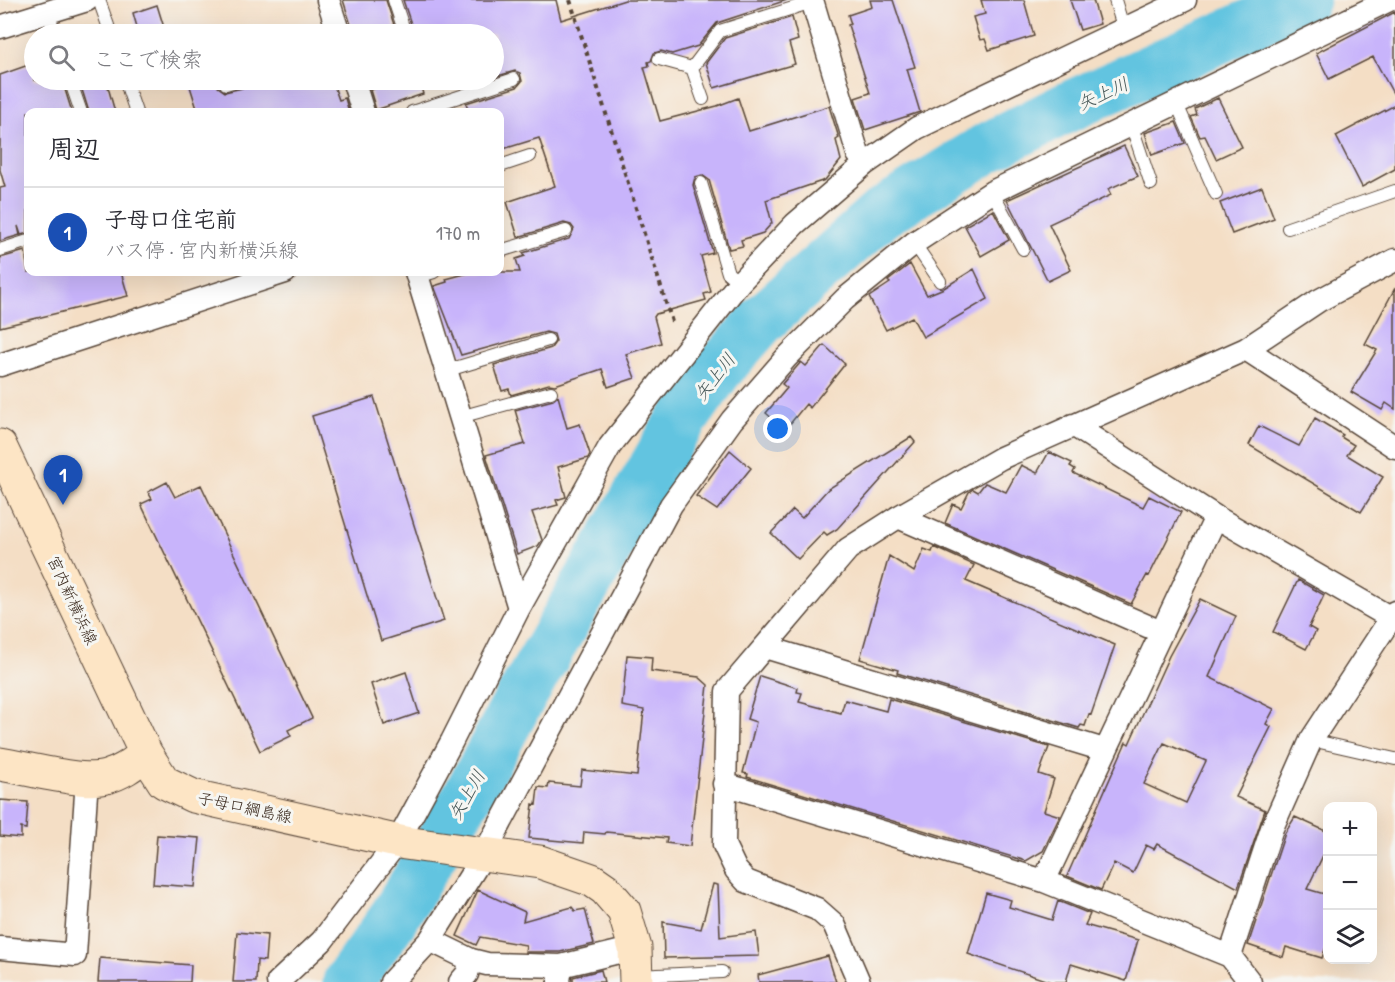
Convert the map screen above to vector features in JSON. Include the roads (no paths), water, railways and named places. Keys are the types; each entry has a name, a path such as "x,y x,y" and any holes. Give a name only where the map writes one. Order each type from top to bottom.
{"main road":[{"name":"宮内新横浜線","path":"0,446 146,754"},
{"name":"子母口綱島線","path":"146,754 164,782 193,796 401,842 480,855"},
{"path":"0,764 87,778 103,778 119,773 146,754"},
{"path":"480,855 540,862 592,880 605,889 624,912 637,972"}],"street":[{"path":"0,27 57,7 87,0"},
{"path":"328,0 336,24"},
{"path":"278,982 322,941 401,842 519,608 610,446 739,283 795,224 865,164 916,128 1185,0"},
{"path":"391,982 430,940 480,855 671,505 732,420 786,358 845,299 914,243 992,192 1389,0"},
{"path":"812,1 858,154 865,164"},
{"path":"356,90 362,108"},
{"path":"859,982 834,924 817,909 746,881 736,870 724,845 727,692 848,549 898,517 1001,458 1246,350 1318,302 1391,267"},
{"path":"0,365 273,276"},
{"path":"424,276 445,371 519,608"},
{"path":"1246,350 1395,447"},
{"path":"1073,425 1216,517 1393,615 1311,740 1272,828 1230,956"},
{"path":"898,517 1161,632"},
{"path":"1044,881 1216,517"},
{"path":"765,647 1104,750"},
{"path":"0,948 75,955 87,778"},
{"path":"724,784 1044,881 1230,956 1250,982"},
{"path":"430,940 471,960 487,964 560,974 637,972"},
{"path":"460,982 467,974 471,960"}],"lane":[{"path":"99,0 107,24"},
{"path":"394,0 402,24"},
{"path":"1115,0 1124,30"},
{"path":"692,68 720,31 812,1"},
{"path":"56,24 57,7"},
{"path":"659,59 692,68"},
{"path":"692,68 703,99"},
{"path":"504,82 514,79"},
{"path":"73,90 80,108"},
{"path":"128,90 135,108"},
{"path":"424,108 480,90"},
{"path":"1176,102 1215,194"},
{"path":"1131,124 1151,184"},
{"path":"504,165 530,156"},
{"path":"701,183 728,273 739,283"},
{"path":"1287,228 1395,191"},
{"path":"992,192 1023,249"},
{"path":"504,250 566,231"},
{"path":"0,250 24,242"},
{"path":"914,243 940,281"},
{"path":"445,371 548,340"},
{"path":"460,417 551,392"},
{"path":"1311,740 1395,759"},
{"path":"637,972 722,972"}],"waterway":[{"name":"矢上川","path":"348,982 391,922 469,793 516,706 674,432 717,371 761,321 882,213 987,148 1068,107 1304,0"}],"place":[{"name":"子母口住宅前","path":"63,505"}]}
